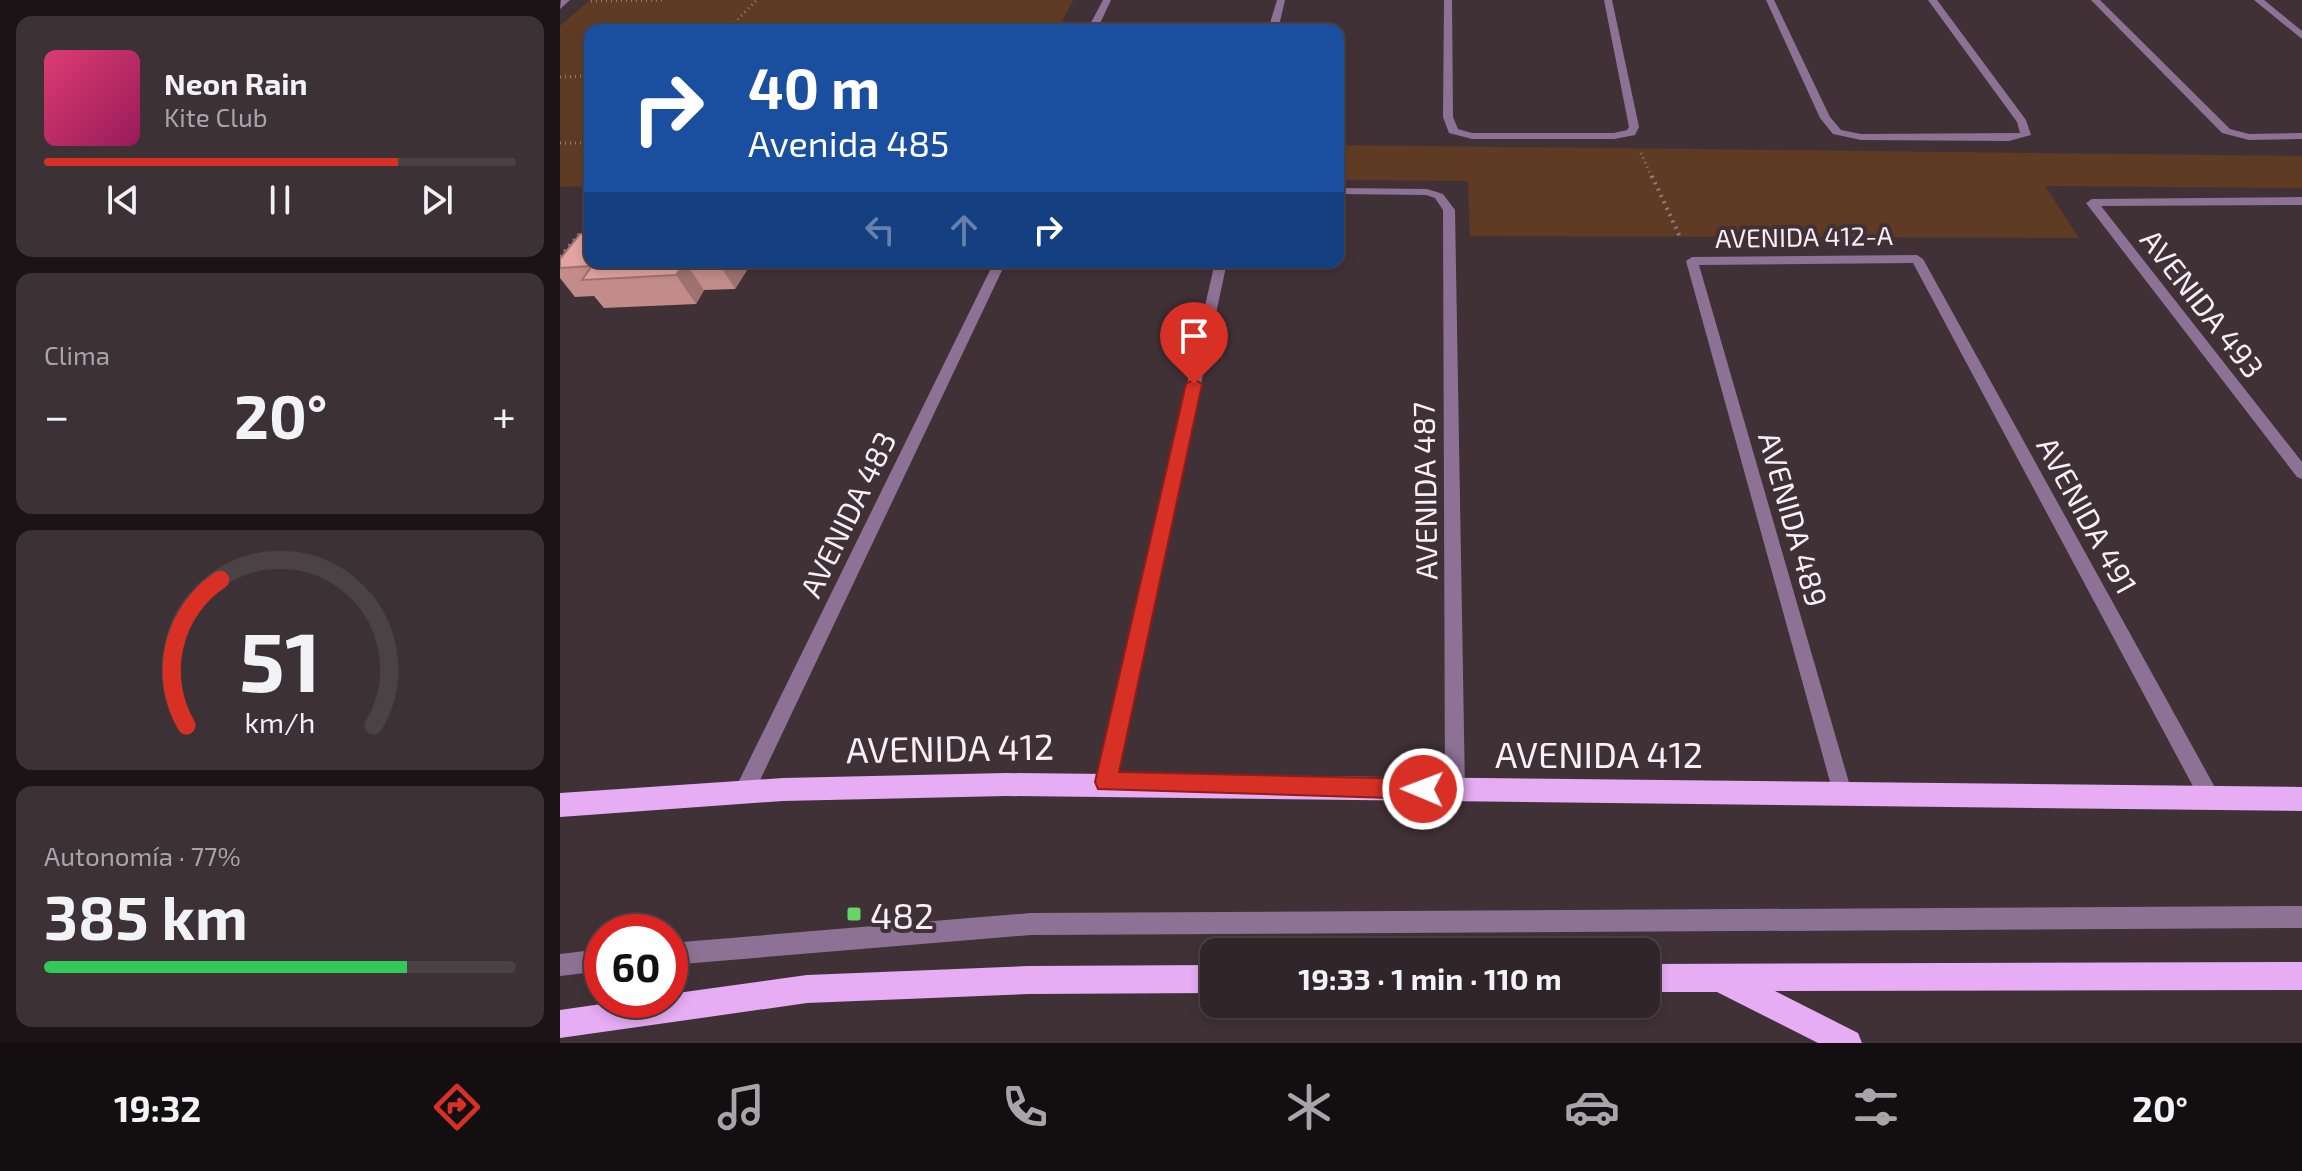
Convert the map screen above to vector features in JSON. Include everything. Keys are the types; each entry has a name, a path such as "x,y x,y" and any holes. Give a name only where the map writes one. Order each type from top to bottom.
{"main road":[{"name":"AVENIDA 412","path":"560,805 745,790 1106,782 1455,790 2302,799"},
{"path":"1660,978 2302,976"},
{"path":"1720,978 1848,1043"},
{"path":"560,1024 807,989 1029,980 1200,979"}],"street":[{"path":"1095,24 1107,0"},
{"path":"1275,24 1281,0"},
{"path":"1448,0 1448,117 1453,131 1472,136 1614,136 1631,133 1633,121 1608,0"},
{"path":"1770,0 1825,118 1837,132 1861,137 2009,138 2026,135 2022,122 1932,0"},
{"path":"2095,0 2220,127 2233,134 2302,136"},
{"path":"2258,0 2302,36"},
{"name":"AVENIDA 487","path":"1344,191 1414,192 1439,196 1449,210 1455,790"},
{"name":"AVENIDA 493","path":"2302,201 2092,203 2302,473"},
{"name":"AVENIDA 412-A","path":"1692,261 1917,259"},
{"name":"AVENIDA 491","path":"1917,259 2210,798"},
{"name":"AVENIDA 489","path":"1692,261 1842,793"},
{"name":"AVENIDA 483","path":"745,790 997,268"},
{"path":"1106,782 1220,268"},
{"path":"688,953 1031,924 2302,917"},
{"path":"560,965 584,962"}],"path":[{"path":"564,2 666,0"},
{"path":"733,24 757,0"},
{"path":"560,77 584,76"},
{"path":"1631,133 1692,261"},
{"path":"560,143 584,143"},
{"path":"560,257 584,229"}],"shaded area":[{"path":"590,0 1073,0 1061,24 584,24 584,186 560,187 560,26"},
{"path":"1344,145 2302,156 2302,188 2045,186 2079,238 1470,236 1468,181 1344,180"}],"building":[{"path":"580,234 584,234 584,266 560,268 560,259"},
{"path":"591,268 681,268 676,275 582,280"}],"place":[{"name":"482","path":"854,914"}],"route":[{"path":"1194,384 1106,782 1423,789"}]}
